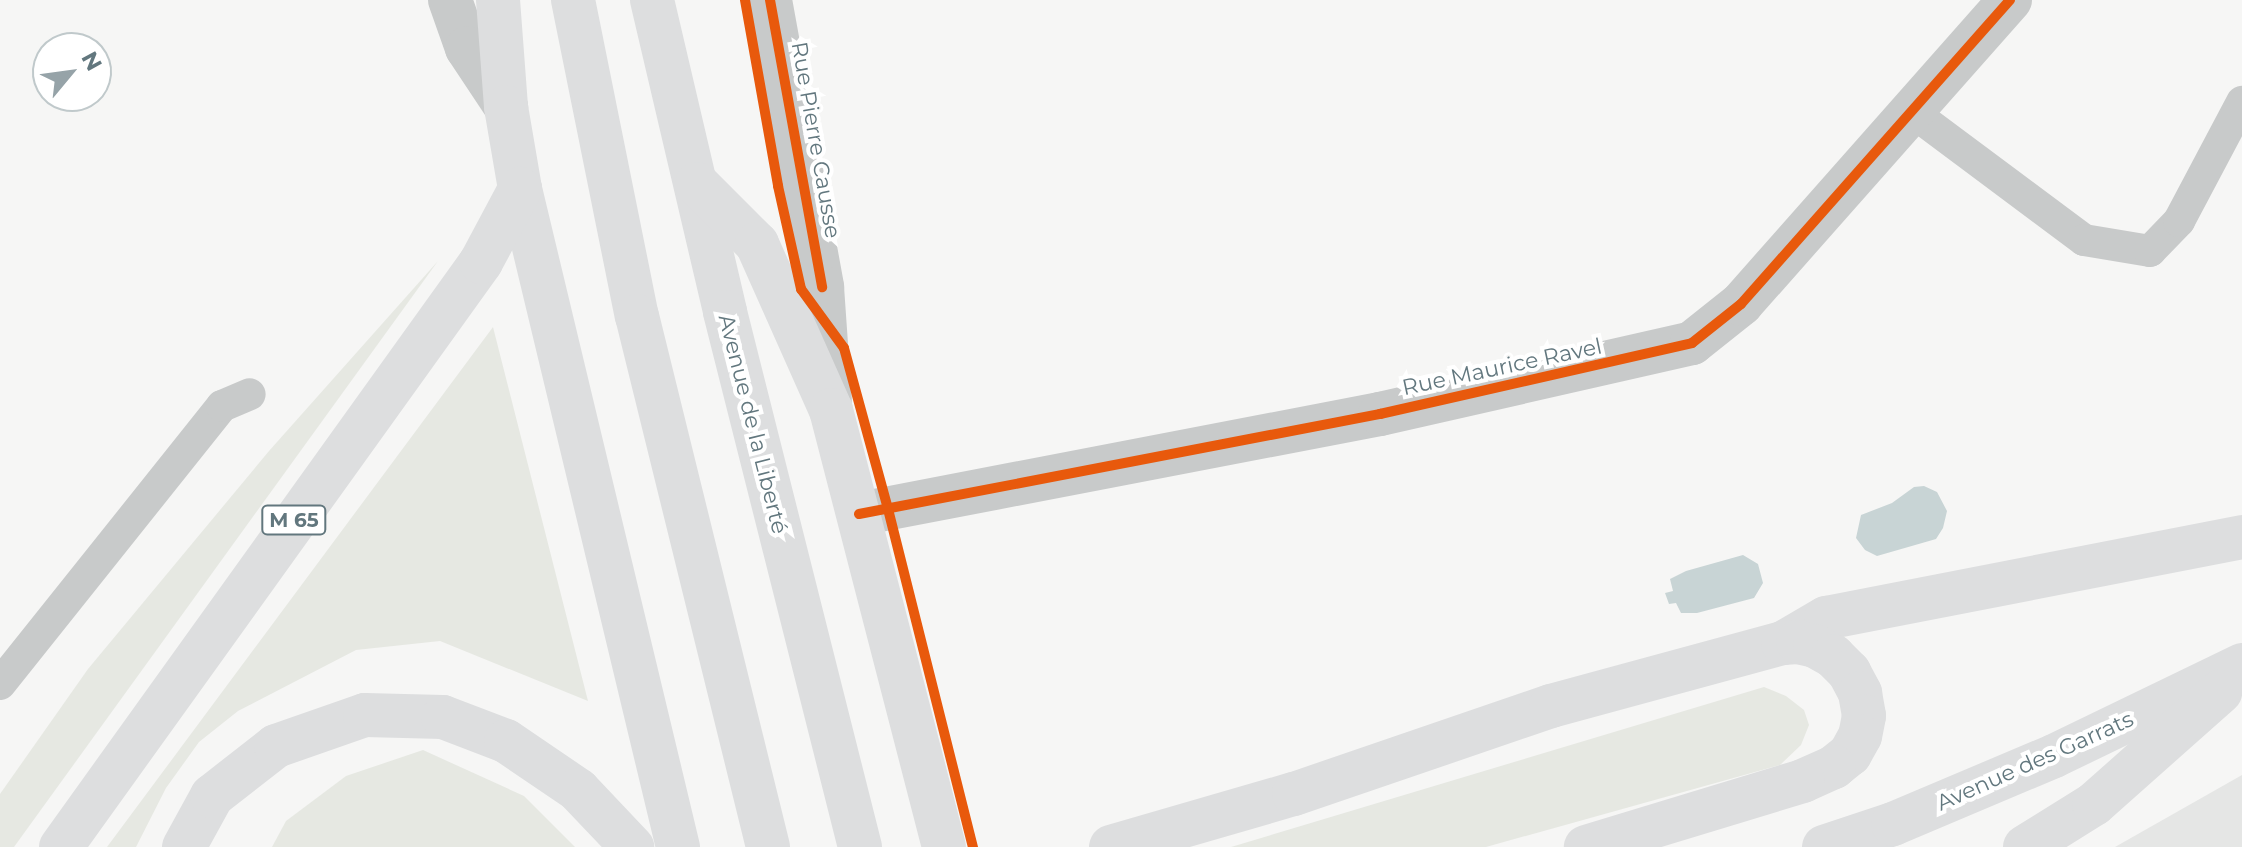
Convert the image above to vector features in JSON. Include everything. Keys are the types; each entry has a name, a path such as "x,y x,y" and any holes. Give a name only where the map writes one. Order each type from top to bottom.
{"main road":[{"path":"498,0 506,107 520,189 678,847"},
{"path":"573,0 637,316 768,847"},
{"name":"Avenue de la Liberté","path":"652,0 725,312 860,847"},
{"path":"697,184 757,244 831,410 944,847"},
{"name":"M 65","path":"61,847 481,262 520,189"},
{"path":"1783,643 1826,618 2242,537"},
{"path":"1111,847 1294,794 1551,706 1783,643 1815,646 1833,656 1849,672 1860,693 1864,716 1860,736 1850,754 1834,767 1803,781 1586,847"},
{"name":"Avenue des Garrats","path":"1824,847 1893,824 2054,756 2242,665"},
{"path":"2025,847 2094,804 2242,672"},
{"path":"184,847 212,796 276,746 365,715 443,717 506,741 578,790 632,847"}],"street":[{"path":"450,0 467,48 506,107"},
{"name":"Rue Pierre Causse","path":"770,0 822,287 831,410"},
{"name":"Rue Maurice Ravel","path":"859,514 1380,414 1692,343 1717,327 1741,304 2010,0"}],"lane":[{"path":"1911,111 2084,240 2150,251 2179,221 2242,102"},
{"path":"0,684 222,406 250,394"}],"shaded area":[{"path":"438,261 14,847 0,847 0,794 88,669 269,451"},
{"path":"493,327 588,701 440,641 356,650 238,711 199,742 166,788 136,847 107,847"},
{"path":"1924,486 1937,492 1947,511 1943,528 1936,539 1877,556 1865,550 1856,538 1861,515 1892,503 1914,487"},
{"path":"1743,555 1758,564 1763,583 1754,598 1697,613 1681,613 1676,603 1669,604 1665,593 1673,591 1670,579 1686,571"},
{"path":"1764,687 1786,696 1804,710 1809,725 1801,745 1780,765 1486,847 1231,847"},
{"path":"423,750 524,796 575,847 272,847 286,821 346,776"},
{"path":"2242,775 2242,847 2115,847"}],"cycle path":[{"path":"745,0 778,186 801,289 844,348 973,847"},
{"path":"770,0 822,287"},
{"path":"859,514 1380,414 1692,343 1741,304 2010,0"}]}
